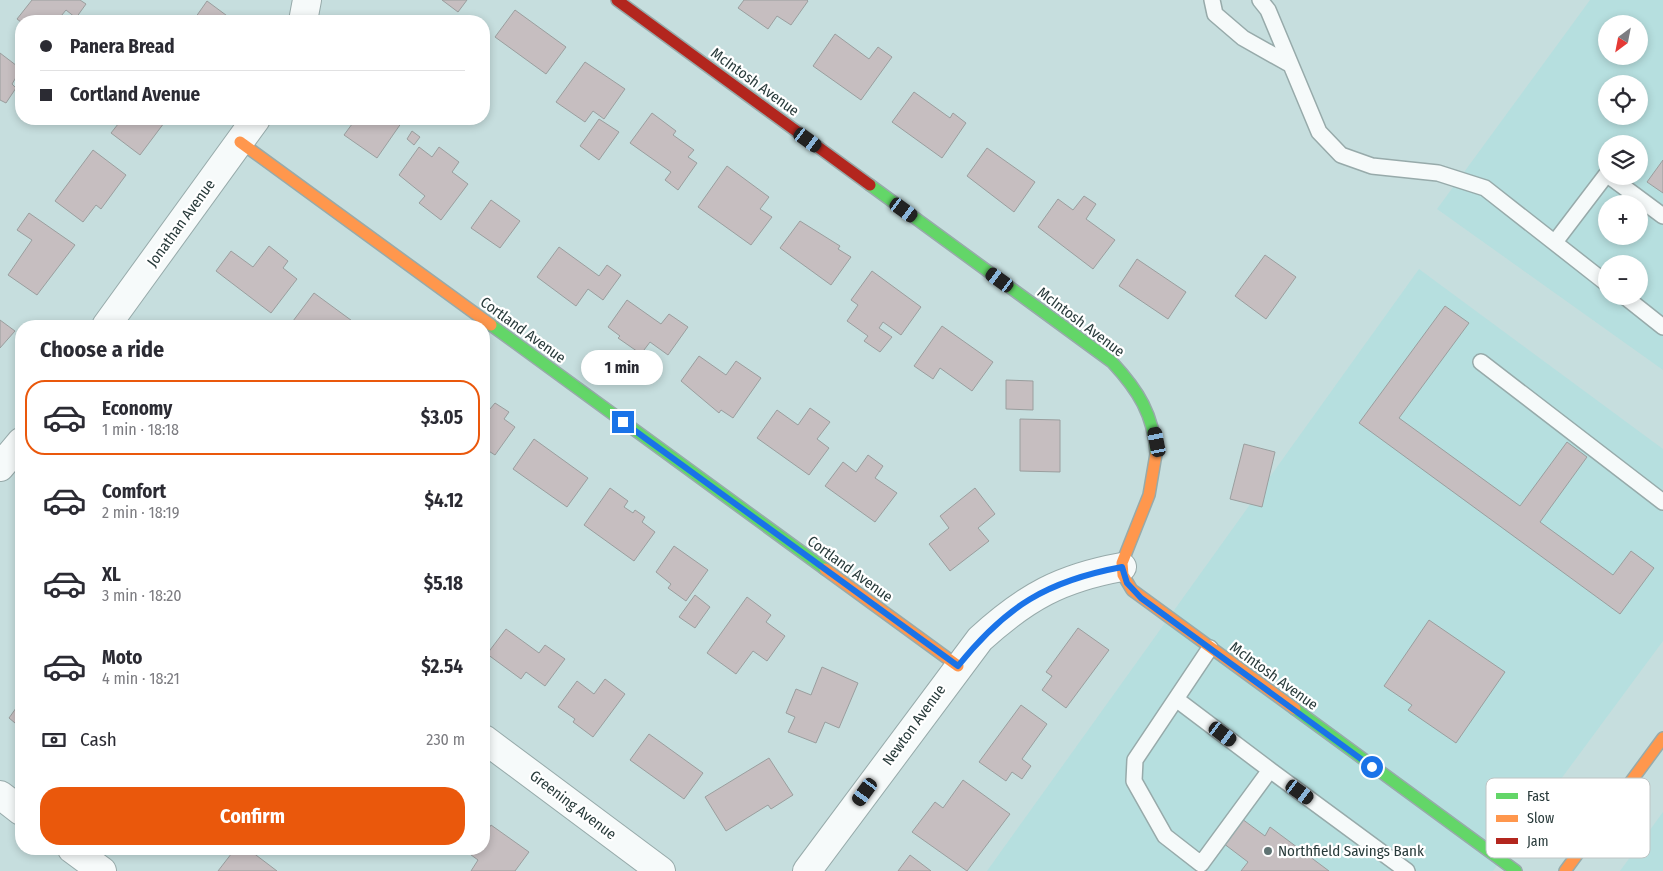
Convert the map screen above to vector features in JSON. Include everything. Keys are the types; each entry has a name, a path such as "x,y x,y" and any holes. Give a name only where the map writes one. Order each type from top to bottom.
{"main road":[{"name":"McIntosh Avenue","path":"617,0 1112,362 1126,375 1147,408 1152,420 1157,442 1158,458 1155,476 1124,553 1122,567 1127,583 1132,590 1486,849"},
{"name":"Cortland Avenue","path":"240,142 484,320"},
{"name":"Cortland Avenue","path":"490,324 958,666"},
{"path":"1633,778 1663,738"},
{"name":"McIntosh Avenue","path":"1498,858 1516,871"},
{"path":"1564,871 1574,858"}],"street":[{"path":"304,15 307,0"},
{"name":"Jonathan Avenue","path":"110,320 252,125"},
{"path":"0,467 15,449"},
{"name":"Newton Avenue","path":"807,871 980,639 1005,616 1028,599 1073,579 1122,567"},
{"name":"Greening Avenue","path":"490,743 661,871"},
{"path":"0,795 15,806"},
{"path":"80,855 102,871"}],"lane":[{"path":"1212,0 1215,14 1243,38 1291,65"},
{"path":"1260,0 1268,10 1319,132 1341,155 1372,166 1438,173 1485,188 1598,276"},
{"path":"1555,242 1601,185"},
{"path":"1620,185 1663,216"},
{"path":"1635,305 1663,327"},
{"path":"1481,362 1663,502"},
{"path":"1210,648 1135,760 1134,781 1166,836 1200,864 1270,770"},
{"path":"1176,699 1407,871"}],"shaded area":[{"path":"1590,0 1663,0 1663,370 1437,209"},
{"path":"1419,269 1663,449 1663,641 1562,778 1486,778 1486,858 1503,858 1493,871 987,871"},
{"path":"1663,812 1663,871 1620,871 1629,858 1650,858 1650,830"}],"building":[{"path":"32,0 80,0 86,4 78,15 72,15 66,10 62,15 20,15"},
{"path":"442,0 467,0 458,12"},
{"path":"744,0 808,1 791,25 777,16 768,29 738,8"},
{"path":"207,1 226,15 197,15"},
{"path":"515,10 566,47 546,74 495,37"},
{"path":"835,34 869,59 878,47 892,57 861,100 813,66"},
{"path":"0,53 15,64 15,79 12,84 15,90 6,103 0,100"},
{"path":"585,62 625,89 604,119 593,111 585,122 556,102"},
{"path":"914,92 950,118 953,113 966,123 942,158 892,122"},
{"path":"652,113 676,131 673,135 694,150 688,157 697,163 678,190 665,180 671,172 630,143"},
{"path":"599,119 619,132 599,160 580,146"},
{"path":"117,125 162,125 140,155 111,133"},
{"path":"351,125 400,125 377,158 344,135"},
{"path":"412,131 420,137 414,145 407,139"},
{"path":"419,147 432,157 439,147 459,162 452,172 468,184 441,220 419,203 425,196 399,175"},
{"path":"987,148 1035,182 1014,212 967,176"},
{"path":"93,150 126,175 101,209 96,205 83,222 55,201"},
{"path":"1663,160 1663,193 1648,183"},
{"path":"727,166 769,197 760,209 772,217 751,245 698,207"},
{"path":"1084,196 1096,204 1086,219 1115,240 1093,269 1038,227 1058,199 1073,210"},
{"path":"491,200 520,221 500,248 471,228"},
{"path":"29,213 75,245 37,295 8,275 32,240 17,230"},
{"path":"800,221 840,246 838,249 851,257 831,285 780,248"},
{"path":"269,246 288,261 283,268 297,279 271,313 216,271 231,251 253,267"},
{"path":"559,247 599,276 607,265 621,275 603,300 588,289 576,306 537,277"},
{"path":"1265,255 1296,277 1266,319 1235,296"},
{"path":"1137,259 1186,292 1168,319 1119,286"},
{"path":"872,271 921,307 901,335 883,322 879,328 892,337 880,352 864,341 868,336 847,321 858,305 851,300"},
{"path":"314,293 351,320 294,320"},
{"path":"627,300 661,324 669,314 688,327 668,355 650,342 641,354 618,338 620,336 608,327"},
{"path":"1445,306 1469,323 1399,418 1520,506 1567,442 1587,457 1540,522 1613,575 1631,551 1654,568 1620,614 1359,423"},
{"path":"0,320 15,331 0,348"},
{"path":"942,326 993,362 972,391 940,368 933,379 914,366"},
{"path":"699,356 726,375 736,361 761,378 733,418 721,410 719,413 681,381"},
{"path":"1006,380 1033,381 1033,410 1006,409"},
{"path":"495,403 509,412 504,419 515,427 495,455 490,452 490,409"},
{"path":"810,408 830,422 817,439 829,448 809,475 757,438 777,410 798,425"},
{"path":"1020,419 1060,420 1060,472 1020,471"},
{"path":"534,439 588,478 567,507 513,469"},
{"path":"1244,444 1275,452 1262,507 1230,499"},
{"path":"868,455 883,466 875,478 897,493 875,522 825,486 843,462 856,472"},
{"path":"610,488 628,501 624,507 633,513 635,510 645,517 642,522 655,532 634,561 584,525"},
{"path":"975,488 995,514 978,528 989,541 950,571 929,544 949,528 940,516"},
{"path":"674,546 708,570 686,601 668,588 671,584 656,572"},
{"path":"695,595 710,607 695,628 679,617"},
{"path":"747,597 771,615 766,622 785,636 767,661 753,651 736,674 707,653"},
{"path":"1429,620 1505,672 1456,743 1408,710 1412,705 1384,686"},
{"path":"1078,628 1109,650 1066,708 1042,690 1052,676 1046,672"},
{"path":"506,629 539,653 545,645 565,659 545,686 526,672 521,679 490,656 490,650"},
{"path":"822,667 858,683 839,728 825,722 816,743 788,732 795,717 786,713 796,689 811,695"},
{"path":"605,679 625,694 593,737 573,722 575,719 558,707 577,681 594,694"},
{"path":"1021,705 1047,724 1022,759 1031,766 1022,779 1012,772 1006,781 979,762"},
{"path":"15,710 15,723 9,718"},
{"path":"649,734 703,773 684,799 630,760"},
{"path":"769,758 793,795 771,809 768,805 726,831 705,797"},
{"path":"963,780 1010,814 967,871 912,832 935,802 943,808"},
{"name":"Northfield Savings Bank","path":"1238,816 1265,836 1270,827 1329,871 1241,871 1248,862 1219,840"},
{"path":"491,825 529,852 515,871 471,871 478,860 471,855 490,855"},
{"path":"230,855 256,855 277,871 218,871"},
{"path":"910,855 931,871 898,871"}],"traffic: fast":[{"path":"870,185 1112,362 1130,383 1143,404 1152,427 1156,454"},
{"path":"491,325 825,569"},
{"path":"1295,709 1486,849"},
{"path":"1498,858 1516,871"}],"traffic: slow":[{"path":"240,142 484,320"},
{"path":"1156,454 1149,495 1122,563 1123,575 1132,590 1295,709"},
{"path":"825,569 958,666"},
{"path":"1634,778 1663,738"},
{"path":"1565,871 1575,858"}],"traffic: jam":[{"path":"617,0 870,185"}],"place":[{"name":"Northfield Savings Bank","path":"1268,851"}],"route":[{"path":"623,422 958,666 980,639 1005,616 1028,599 1073,579 1122,567 1127,583 1141,598 1372,767"}]}
